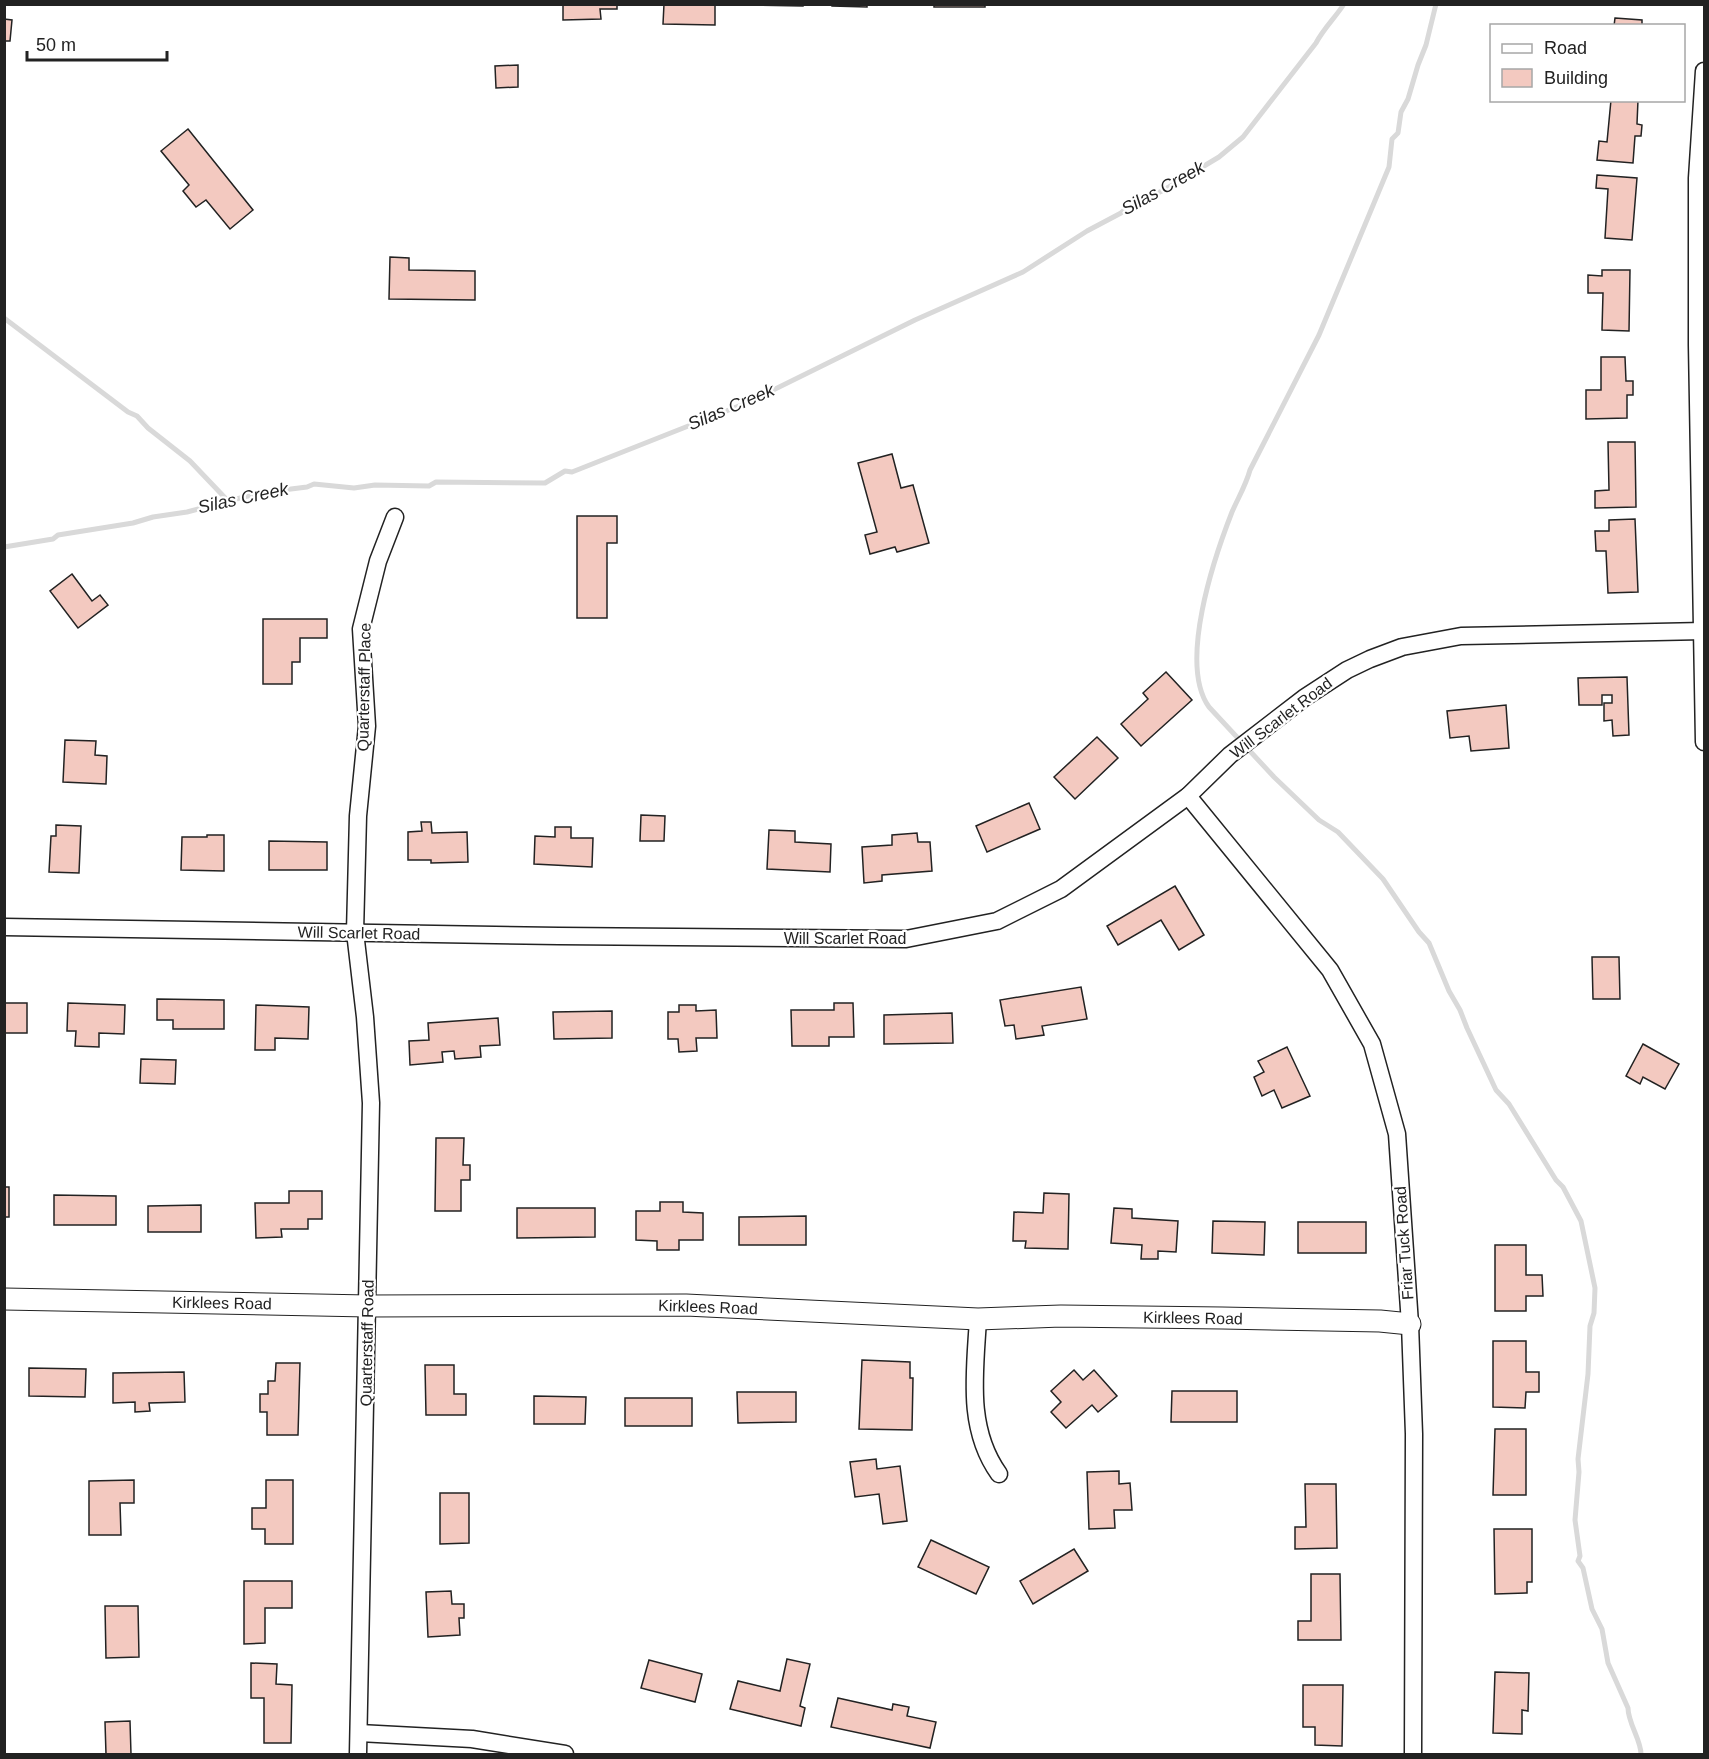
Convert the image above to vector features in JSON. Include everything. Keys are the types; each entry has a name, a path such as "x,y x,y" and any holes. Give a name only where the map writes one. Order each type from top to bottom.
{"street":[{"path":"1704,71 1697,178 1697,345 1704,742"},
{"name":"Quarterstaff Place","path":"355,932 358,816 367,726 362,628 378,561 395,517"},
{"name":"Will Scarlet Road","path":"4,927 906,939 997,921 1061,889 1188,796 1230,755 1311,693 1347,670 1370,659 1402,647 1461,636 1703,631"},
{"name":"Friar Tuck Road","path":"1188,796 1330,970 1372,1044 1397,1134 1410,1324 1414,1434 1413,1755"},
{"name":"Quarterstaff Road","path":"355,932 365,1017 370,1103 358,1755"},
{"name":"Kirklees Road","path":"4,1299 368,1306 686,1305 978,1318 1060,1316 1233,1318 1380,1321 1410,1324"},
{"path":"978,1318 975,1375 976,1421 989,1460 999,1474"},
{"path":"359,1732 472,1739 565,1755"}],"building":[{"path":"563,4 617,4 617,9 600,9 601,19 563,20"},
{"path":"664,4 715,4 715,25 663,24"},
{"path":"803,4 803,6 752,5"},
{"path":"832,4 867,4 867,7 832,6"},
{"path":"934,4 985,4 985,7 934,7"},
{"path":"1615,18 1642,20 1642,24 1614,24"},
{"path":"4,19 12,20 10,41 4,41"},
{"path":"518,65 518,87 496,88 495,66"},
{"path":"1611,102 1638,102 1637,124 1642,125 1641,136 1635,136 1633,163 1597,160 1599,141 1607,142"},
{"path":"188,129 253,210 230,229 206,200 196,207 183,191 189,185 161,151"},
{"path":"1597,175 1637,178 1632,240 1605,238 1608,189 1596,188"},
{"path":"390,257 409,258 409,270 475,271 475,300 389,299"},
{"path":"1602,270 1630,270 1629,331 1602,330 1603,293 1588,293 1588,275 1602,276"},
{"path":"1601,357 1625,357 1626,381 1633,381 1633,395 1627,395 1627,418 1586,419 1586,390 1601,390"},
{"path":"1608,442 1635,442 1636,507 1595,508 1595,491 1609,490"},
{"path":"892,454 901,488 913,485 929,543 897,552 895,547 870,554 865,535 877,532 858,463"},
{"path":"577,516 617,516 617,543 607,543 607,618 577,618"},
{"path":"1635,519 1638,592 1608,593 1606,551 1596,551 1595,531 1609,531 1609,520"},
{"path":"72,574 92,601 100,595 108,605 78,628 50,591"},
{"path":"263,619 327,619 327,638 300,638 300,662 292,662 292,684 263,684"},
{"path":"1166,672 1192,700 1141,746 1121,724 1148,699 1143,693"},
{"path":"1627,677 1629,735 1613,736 1612,720 1604,721 1604,703 1612,703 1612,695 1602,695 1602,705 1579,705 1578,678"},
{"path":"1506,705 1509,748 1471,751 1469,736 1450,738 1447,711"},
{"path":"1097,737 1118,758 1075,799 1054,777"},
{"path":"65,740 96,741 95,755 107,756 106,784 63,782"},
{"path":"1029,803 1040,829 987,852 976,826"},
{"path":"641,815 665,816 664,841 640,841"},
{"path":"421,822 431,822 432,833 467,832 468,862 431,863 431,860 408,860 408,832 422,831"},
{"path":"56,825 81,826 79,873 49,872 51,836 56,836"},
{"path":"555,827 571,827 571,838 593,838 592,867 534,864 535,836 555,837"},
{"path":"769,830 795,831 795,842 831,844 830,872 767,869"},
{"path":"917,833 918,842 930,842 932,871 882,875 882,881 864,883 862,847 892,845 892,835"},
{"path":"207,835 224,835 224,871 181,870 182,837 207,837"},
{"path":"269,841 327,842 327,870 269,870"},
{"path":"1175,886 1204,935 1179,950 1161,920 1118,945 1107,926"},
{"path":"1592,957 1619,957 1620,999 1593,999"},
{"path":"1081,987 1087,1019 1042,1026 1044,1035 1016,1039 1014,1025 1005,1026 1000,1000"},
{"path":"157,999 224,1000 224,1029 173,1029 173,1020 157,1020"},
{"path":"4,1003 27,1003 27,1033 4,1033"},
{"path":"68,1003 125,1005 124,1034 99,1033 99,1047 75,1046 76,1031 67,1031"},
{"path":"834,1003 853,1003 854,1037 829,1037 829,1046 792,1046 791,1010 834,1010"},
{"path":"256,1005 309,1007 308,1039 275,1038 275,1050 255,1050"},
{"path":"679,1005 696,1005 696,1011 716,1010 717,1038 696,1038 697,1051 679,1052 678,1039 668,1039 668,1012 679,1012"},
{"path":"612,1011 612,1038 554,1039 553,1012"},
{"path":"952,1013 953,1043 884,1044 884,1015"},
{"path":"498,1018 500,1045 480,1046 481,1057 455,1059 454,1051 442,1052 443,1062 410,1065 409,1041 429,1040 428,1023"},
{"path":"1643,1044 1679,1064 1665,1089 1643,1077 1640,1084 1626,1076"},
{"path":"1287,1047 1310,1096 1282,1108 1274,1090 1262,1096 1254,1077 1264,1072 1258,1061"},
{"path":"141,1059 176,1060 175,1084 140,1083"},
{"path":"436,1138 464,1138 463,1165 470,1165 470,1180 461,1180 461,1211 435,1211"},
{"path":"4,1187 9,1187 9,1217 4,1217"},
{"path":"289,1191 322,1191 322,1219 308,1219 308,1229 281,1229 282,1237 256,1238 255,1203 289,1203"},
{"path":"1044,1193 1069,1194 1068,1249 1025,1248 1026,1241 1013,1241 1014,1212 1043,1213"},
{"path":"54,1195 116,1196 116,1225 54,1225"},
{"path":"660,1202 683,1202 683,1212 703,1213 703,1240 679,1240 679,1250 657,1250 657,1241 636,1240 636,1211 660,1211"},
{"path":"201,1205 201,1232 148,1232 148,1206"},
{"path":"517,1208 595,1208 595,1237 517,1238"},
{"path":"1114,1208 1132,1209 1132,1218 1178,1221 1176,1252 1158,1251 1158,1259 1141,1259 1142,1245 1111,1243"},
{"path":"806,1216 806,1245 739,1245 739,1217"},
{"path":"1213,1221 1265,1222 1264,1255 1212,1253"},
{"path":"1298,1222 1366,1222 1366,1253 1298,1253"},
{"path":"1495,1245 1526,1245 1526,1275 1542,1275 1543,1296 1526,1296 1526,1311 1495,1311"},
{"path":"1493,1341 1526,1341 1526,1372 1539,1372 1539,1392 1526,1392 1525,1408 1493,1407"},
{"path":"862,1360 910,1362 910,1378 913,1378 912,1430 859,1429"},
{"path":"276,1363 300,1363 298,1435 267,1435 267,1412 260,1412 260,1394 268,1394 268,1381 275,1381"},
{"path":"425,1365 454,1365 454,1394 466,1394 466,1415 426,1415"},
{"path":"29,1368 86,1369 85,1397 29,1396"},
{"path":"1074,1370 1083,1380 1094,1370 1117,1396 1098,1412 1092,1405 1066,1428 1051,1412 1061,1402 1051,1391"},
{"path":"184,1372 185,1402 149,1403 150,1411 135,1412 135,1402 113,1403 113,1373"},
{"path":"1172,1391 1237,1391 1237,1422 1171,1422"},
{"path":"737,1392 796,1392 796,1422 738,1423"},
{"path":"534,1396 586,1397 585,1424 534,1424"},
{"path":"625,1398 692,1398 692,1426 625,1426"},
{"path":"1495,1429 1526,1429 1526,1495 1493,1495"},
{"path":"876,1459 877,1469 900,1466 907,1521 883,1524 879,1494 855,1497 850,1462"},
{"path":"1119,1471 1119,1484 1130,1483 1132,1510 1114,1510 1115,1528 1089,1529 1087,1472"},
{"path":"134,1480 134,1503 120,1503 121,1535 89,1535 89,1481"},
{"path":"266,1480 293,1480 293,1544 265,1544 265,1529 252,1529 252,1508 266,1508"},
{"path":"1305,1484 1336,1484 1337,1548 1295,1549 1295,1527 1306,1527"},
{"path":"440,1493 469,1493 469,1543 440,1544"},
{"path":"1494,1529 1532,1529 1532,1582 1527,1582 1527,1593 1495,1594"},
{"path":"931,1540 989,1567 976,1594 918,1567"},
{"path":"1074,1549 1088,1571 1033,1604 1020,1581"},
{"path":"1311,1574 1340,1574 1341,1640 1298,1640 1298,1621 1311,1621"},
{"path":"244,1581 292,1581 292,1608 265,1608 265,1643 244,1644"},
{"path":"451,1591 452,1604 464,1604 464,1618 459,1618 460,1635 428,1637 426,1592"},
{"path":"105,1606 138,1606 139,1657 106,1658"},
{"path":"787,1659 810,1664 800,1706 805,1708 801,1726 730,1709 738,1681 780,1691"},
{"path":"649,1660 702,1674 695,1702 641,1688"},
{"path":"251,1663 277,1664 276,1684 292,1685 291,1743 264,1743 264,1698 251,1698"},
{"path":"1495,1672 1529,1673 1528,1711 1522,1710 1522,1734 1493,1733"},
{"path":"1303,1685 1343,1685 1342,1746 1315,1745 1315,1727 1303,1727"},
{"path":"838,1698 892,1710 893,1704 909,1707 907,1716 936,1722 930,1748 831,1727"},
{"path":"130,1721 131,1754 106,1754 105,1722"}],"waterway":[{"name":"Silas Creek","path":"4,547 53,539 58,535 133,523 153,517 187,512 259,493 307,487 314,484 354,488 375,485 429,486 436,482 545,483 565,471 572,472 749,402 915,320 1023,272 1126,208 1164,190 1219,157 1243,137 1344,4"},
{"path":"1436,4 1426,45 1408,99 1401,112 1398,133 1392,139 1389,167 1319,335 1250,470 1216,556 1202,611 1197,665 1200,688 1209,707 1274,777 1319,820 1338,832 1383,879 1429,943 1496,1090 1509,1104 1556,1180 1563,1187 1581,1221 1595,1288 1578,1459 1575,1520 1580,1556 1578,1561 1583,1568 1592,1609 1602,1629 1608,1663 1628,1708 1641,1754"},
{"path":"4,318 128,412 137,416 148,428 190,461 229,502"}]}
